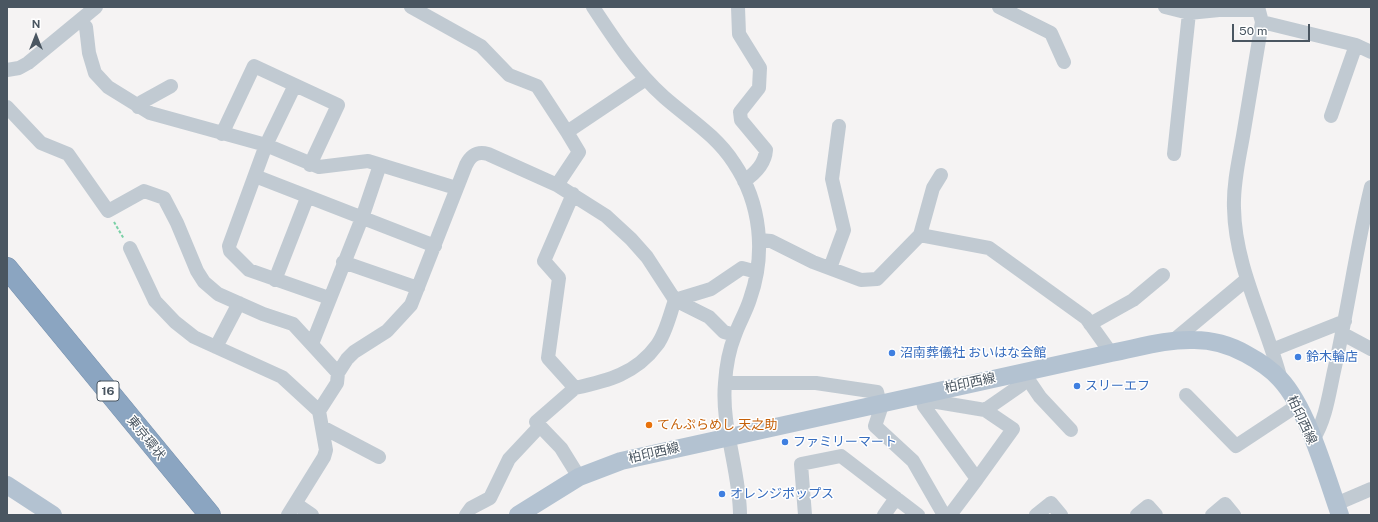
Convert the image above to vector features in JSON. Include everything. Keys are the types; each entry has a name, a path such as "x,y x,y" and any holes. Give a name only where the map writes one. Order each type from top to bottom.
{"highway":[{"name":"東京環状","path":"7,268 210,515"},
{"name":"東京環状","path":"7,289 192,515"}],"main road":[{"name":"柏印西線","path":"518,515 579,477 621,461 880,403 922,400 1023,372 1174,340 1209,340 1225,344 1255,359 1281,380 1298,405 1313,440 1338,510"},
{"path":"7,485 53,515"}],"street":[{"path":"7,70 19,68 28,63 96,7"},
{"path":"411,7 481,46 509,76 537,86 580,152 557,185"},
{"path":"593,7 620,48 646,80 664,97 704,128 721,145 735,164 754,206 759,240 757,272 750,302 735,335 725,383 724,402 738,478 740,515"},
{"path":"738,7 739,34 760,68 759,88 740,112 740,120 766,150 765,160 753,175 744,181"},
{"path":"999,7 1051,33 1064,62"},
{"path":"1165,7 1189,13 1219,10 1260,13 1356,45 1371,52"},
{"path":"1174,154 1189,13"},
{"path":"1260,13 1238,168 1234,207 1238,240 1246,280 1272,350 1281,380"},
{"path":"80,21 86,27 89,53 95,73 108,87 138,107 150,113 266,146 310,165 319,167 368,161 456,188"},
{"path":"1331,116 1356,45"},
{"path":"222,134 254,66 338,105 310,165"},
{"path":"567,132 646,80"},
{"path":"295,85 266,146 229,246 230,251 250,270 329,298"},
{"path":"138,107 142,102 172,86"},
{"path":"7,107 41,143 68,154 108,211 144,191 164,198 177,223 197,271 204,282 218,294 293,324 338,373"},
{"path":"830,268 844,230 832,179 839,126"},
{"path":"312,515 292,509 324,457 326,450 320,411 337,384 338,373 354,352 387,331 411,305 435,246 456,188 470,158 480,152 488,154 557,185 606,216 631,239 656,270 675,300 709,317 724,332 735,335"},
{"path":"312,344 343,262 362,218 380,165"},
{"path":"759,240 771,240 813,262 862,280 877,279 920,235 933,188 941,175"},
{"path":"255,176 307,198 435,246"},
{"path":"1313,440 1322,426 1366,233 1371,188"},
{"path":"573,194 544,261 558,278 548,358 575,388"},
{"path":"275,280 307,198"},
{"path":"920,235 990,248 1086,318 1111,353"},
{"path":"130,248 149,289 162,308 175,322 194,337 282,377 320,411"},
{"path":"343,262 418,288"},
{"path":"675,300 711,289 742,268 757,272"},
{"path":"1090,324 1133,300 1163,275"},
{"path":"1174,340 1246,280"},
{"path":"579,477 561,448 536,422 575,388 612,380 633,368 657,345 675,300"},
{"path":"216,347 239,303"},
{"path":"1272,350 1344,327"},
{"path":"1344,327 1371,349"},
{"path":"984,410 1020,385 1023,372"},
{"path":"1023,372 1040,397 1071,430"},
{"path":"725,383 816,383 877,392 881,408 876,426 913,461 944,515"},
{"path":"1186,395 1236,446 1298,405"},
{"path":"922,400 984,410 1013,429 950,515"},
{"path":"922,400 977,479"},
{"path":"466,515 471,508 490,498 510,459 540,426"},
{"path":"322,427 379,457"},
{"path":"805,515 801,464 841,456 918,515"},
{"path":"1338,510 1371,489"},
{"path":"884,515 896,498"},
{"path":"1036,515 1051,503 1061,515"},
{"path":"1212,515 1225,504 1234,515"},
{"path":"1137,515 1148,506 1156,515"}],"path":[{"path":"108,211 130,248"}],"place":[{"name":"沼南葬儀社 おいはな会館","path":"892,353"},
{"name":"鈴木輪店","path":"1298,357"},
{"name":"スリーエフ","path":"1077,386"},
{"name":"てんぷらめし 天之助","path":"649,425"},
{"name":"ファミリーマート","path":"785,442"},
{"name":"オレンジポップス","path":"722,494"}]}
